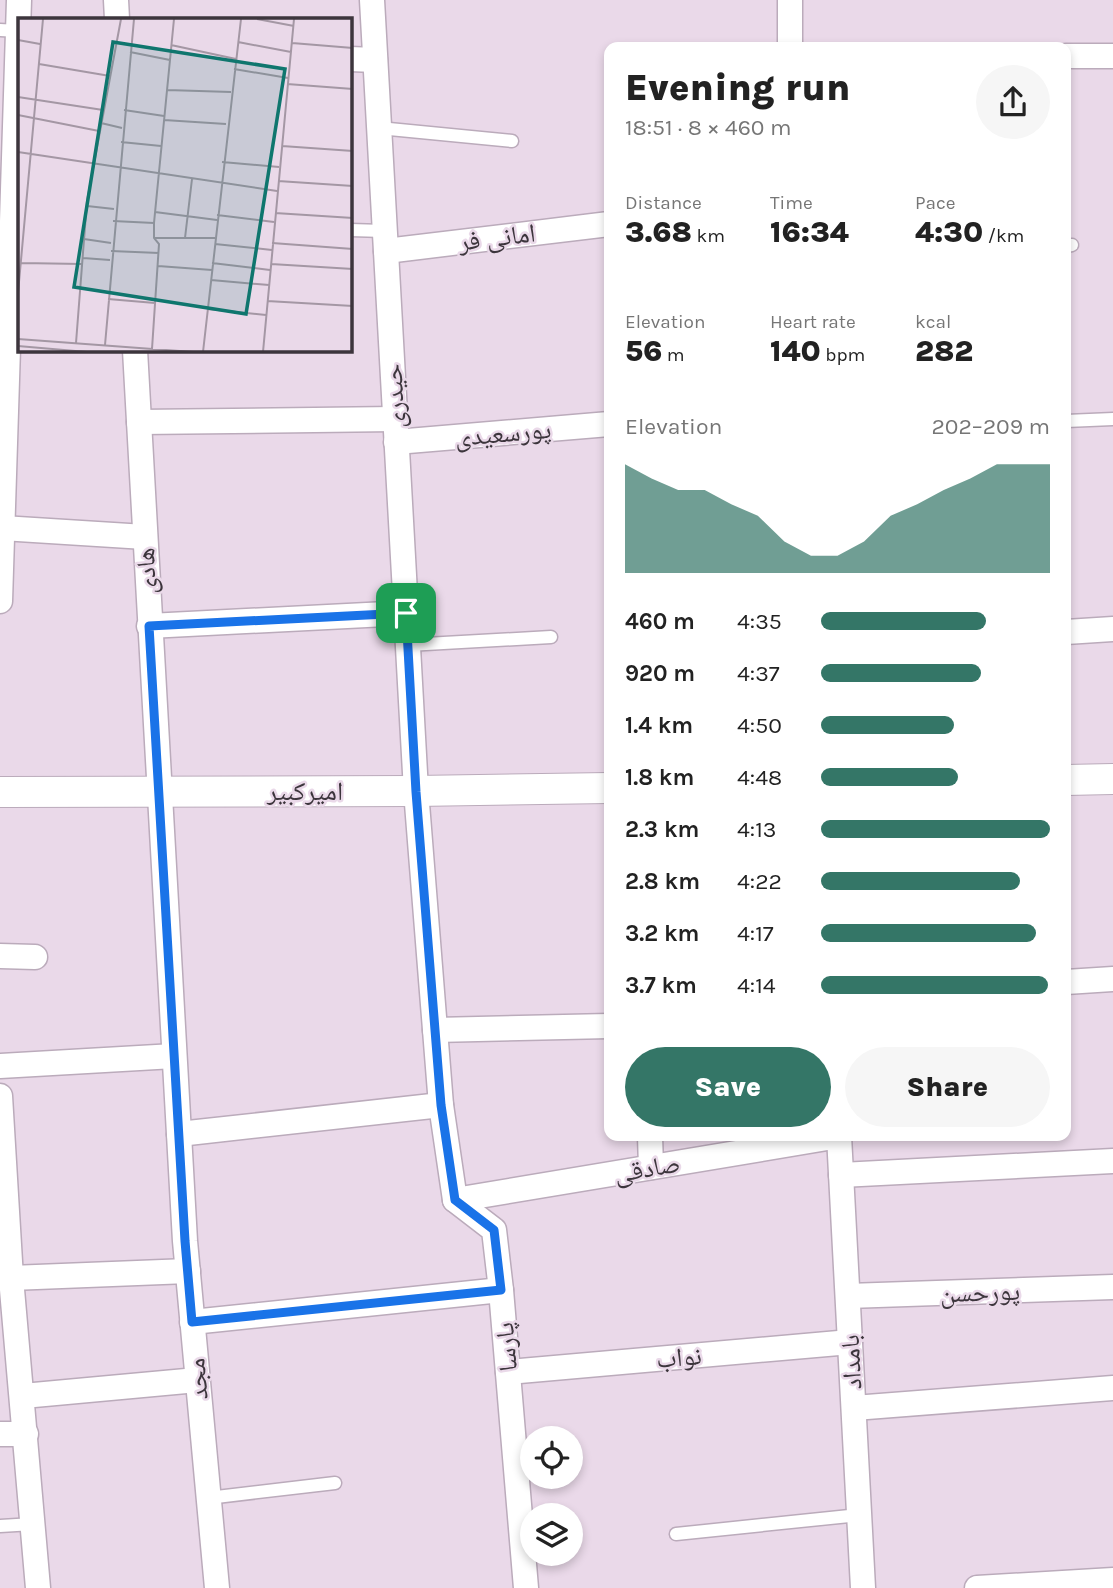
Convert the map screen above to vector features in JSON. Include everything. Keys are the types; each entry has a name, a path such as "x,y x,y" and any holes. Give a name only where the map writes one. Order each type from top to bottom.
{"street":[{"path":"0,601 9,30 19,0"},
{"path":"116,0 117,18"},
{"name":"حیدری","path":"372,0 416,792"},
{"path":"790,0 790,42"},
{"path":"1071,56 1113,56"},
{"path":"352,59 375,60"},
{"name":"امانی فر","path":"385,241 604,224"},
{"name":"هادی","path":"135,352 159,792"},
{"name":"پورسعیدی","path":"139,422 396,430 604,424"},
{"path":"2,528 145,537"},
{"path":"149,626 406,613"},
{"path":"1071,632 1113,629"},
{"path":"1071,780 1113,779"},
{"name":"امیرکبیر","path":"0,792 416,792 604,788"},
{"name":"مجد","path":"159,792 188,1271 217,1588"},
{"path":"416,792 441,1105 455,1200"},
{"path":"0,956 35,957"},
{"path":"1071,982 1113,979"},
{"path":"435,1030 604,1027"},
{"path":"0,1066 174,1056"},
{"path":"0,1096 4,1225 23,1396 38,1588"},
{"path":"179,1134 441,1105"},
{"path":"650,1141 651,1167"},
{"name":"صادقی","path":"455,1200 809,1141"},
{"name":"بامداد","path":"839,1141 863,1588"},
{"path":"841,1175 1113,1161"},
{"name":"پارسا","path":"455,1200 494,1230 526,1588"},
{"path":"11,1278 188,1271"},
{"name":"پورحسن","path":"848,1296 1113,1287"},
{"path":"192,1322 501,1290"},
{"name":"نواب","path":"508,1372 850,1342"},
{"path":"23,1396 197,1380"},
{"path":"853,1408 1113,1388"},
{"path":"0,1434 26,1434"},
{"path":"977,1588 1113,1580"}],"lane":[{"path":"379,128 512,141"},
{"path":"352,231 385,241"},
{"path":"1071,421 1113,419"},
{"path":"408,645 551,637"},
{"path":"208,1498 335,1483"},
{"path":"677,1534 859,1515"},
{"path":"0,1526 33,1524"}],"route":[{"path":"406,613 416,792 441,1105 455,1200 494,1230 501,1290 192,1322 149,626 406,613"}]}
